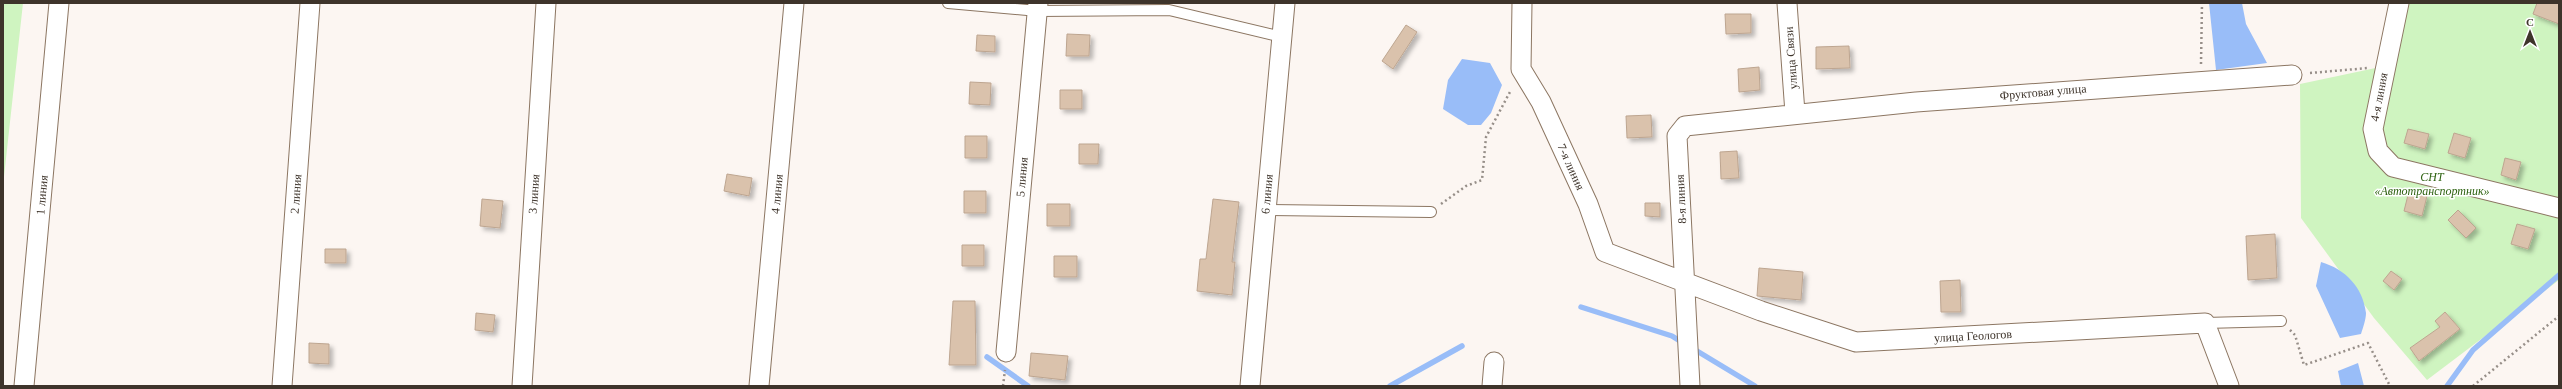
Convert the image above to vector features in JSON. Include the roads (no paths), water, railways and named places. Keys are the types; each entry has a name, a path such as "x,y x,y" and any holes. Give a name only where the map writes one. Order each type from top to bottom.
{"street":[{"name":"1 линия","path":"24,386 60,3"},
{"name":"2 линия","path":"282,386 310,3"},
{"name":"3 линия","path":"522,386 546,3"},
{"name":"4 линия","path":"759,386 794,3"},
{"name":"6 линия","path":"1250,386 1285,3"},
{"name":"7-я линия","path":"1522,3 1521,69 1541,102 1588,204 1605,252 1684,284"},
{"name":"улица Связи","path":"1787,3 1795,113"},
{"name":"4-я линия","path":"2399,3 2373,129 2378,151 2393,167 2559,208"},
{"name":"5 линия","path":"1006,352 1038,7"},
{"name":"Фруктовая улица","path":"1795,113 2292,75"},
{"name":"8-я линия","path":"1690,386 1678,136 1685,126 1795,113"},
{"name":"улица Геологов","path":"1684,284 1856,342 2205,323"},
{"path":"2205,323 2229,386"},
{"path":"1492,386 1494,362"}],"lane":[{"path":"948,3 1169,10 1282,37"},
{"path":"1266,210 1431,212"},
{"path":"2205,323 2281,321"}],"water":[{"path":"2209,3 2242,3 2246,24 2267,63 2216,70"},
{"path":"1462,59 1490,63 1502,85 1491,113 1481,125 1468,125 1443,109 1448,80"},
{"path":"2321,262 2338,269 2357,287 2366,313 2361,334 2340,338 2316,286"},
{"path":"2358,363 2364,386 2341,386 2338,371"}],"waterway":[{"path":"2447,386 2473,350 2559,275"},
{"path":"1581,307 1672,336 1680,341"},
{"path":"1390,386 1462,346"},
{"path":"1697,351 1755,386"},
{"path":"987,357 1028,386"}],"park label":[{"name":"СНТ «Автотранспортник»","path":"2432,184"}]}
